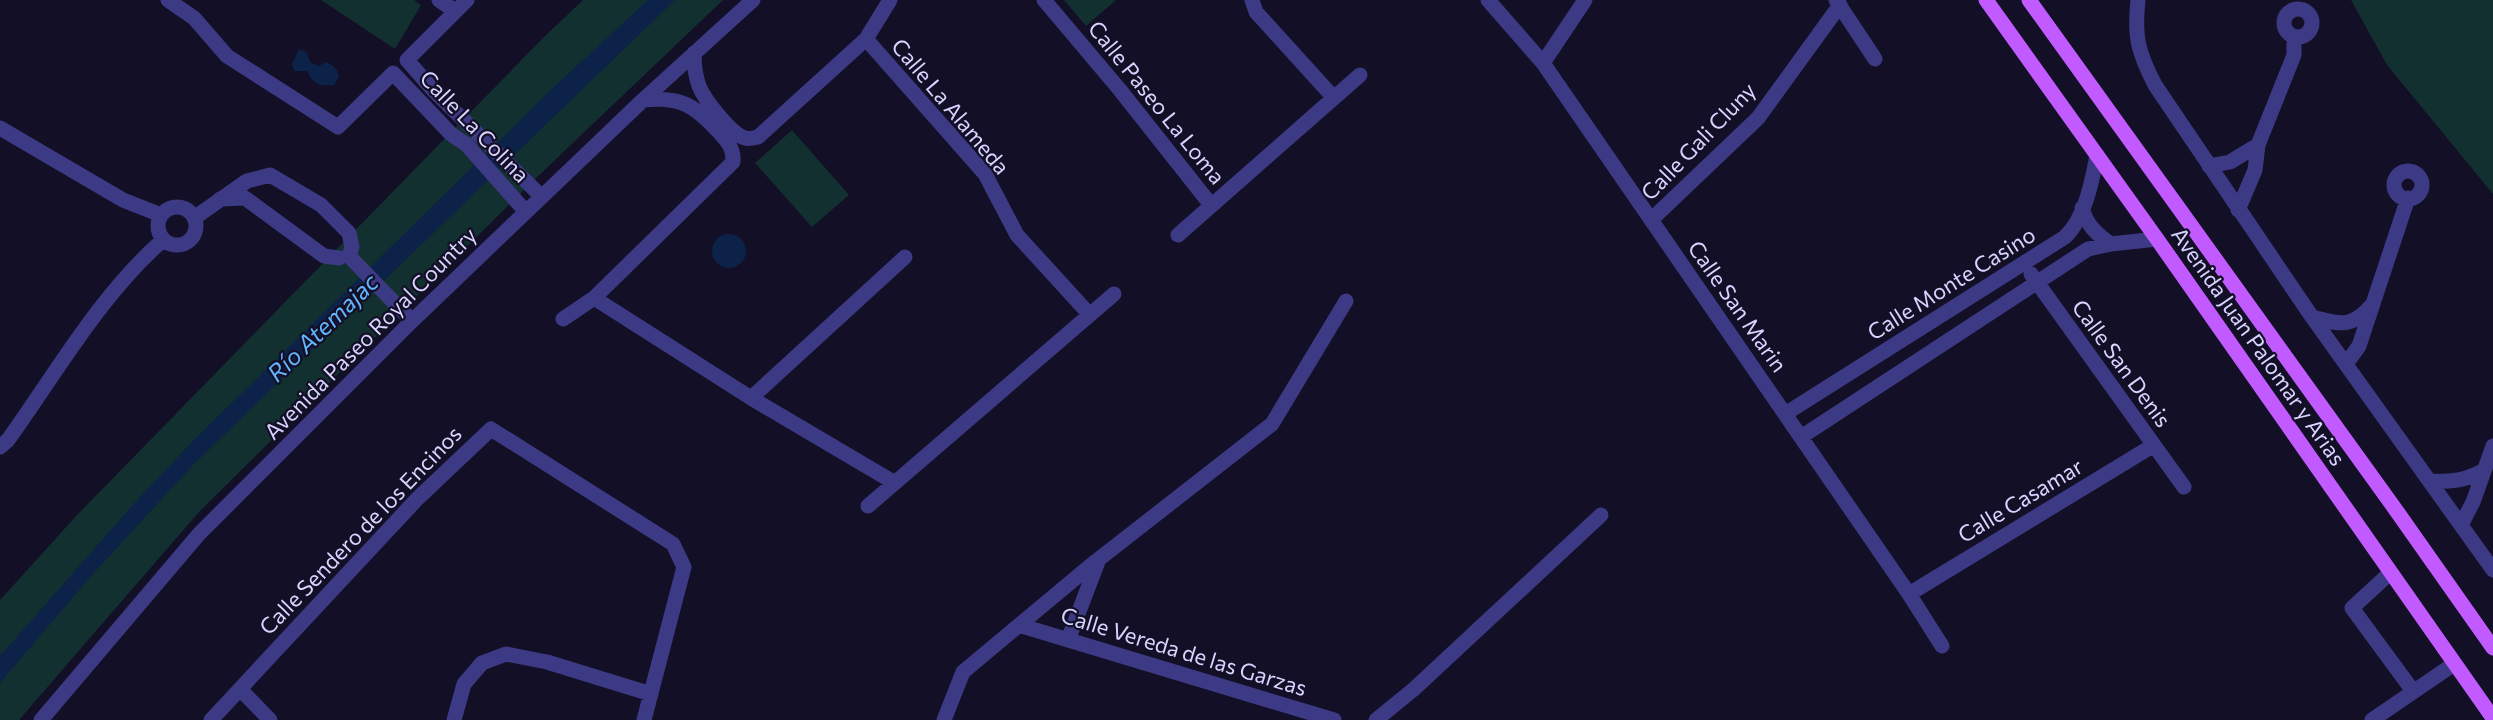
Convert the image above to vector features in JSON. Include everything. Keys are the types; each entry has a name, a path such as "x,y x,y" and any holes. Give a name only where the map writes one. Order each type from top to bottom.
{"main road":[{"name":"Avenida Juan Palomar y Arias","path":"1986,0 2157,239 2493,718"},
{"name":"Avenida Juan Palomar y Arias","path":"2029,0 2493,648"}],"street":[{"name":"Calle La Colina","path":"168,0 194,18 227,56 338,127 393,73 451,134 467,145 526,212"},
{"path":"439,0 456,11"},
{"name":"Calle La Colina","path":"467,0 407,60 434,91 542,197"},
{"name":"Calle La Alameda","path":"694,53 696,75 704,96 735,132 751,139 758,137 866,39 890,0"},
{"name":"Calle Paseo La Loma","path":"1044,0 1120,90 1211,205"},
{"path":"1252,0 1256,12 1334,98"},
{"name":"Calle San Marin","path":"1488,0 1543,63 1910,594 1942,646"},
{"path":"1543,63 1585,0"},
{"path":"2038,0 2055,38"},
{"path":"2138,0 2135,24 2140,56 2155,85 2312,317 2493,570"},
{"path":"1838,2 1875,59"},
{"name":"Calle Gali Cluny","path":"1652,220 1758,118 1838,2"},
{"name":"Avenida Paseo Royal Country","path":"42,720 199,534 412,321 746,3"},
{"path":"2238,210 2255,170 2258,145 2294,55 2294,37"},
{"name":"Calle La Alameda","path":"866,39 985,174 1017,235 1090,315"},
{"name":"Calle Paseo La Loma","path":"1178,234 1360,75"},
{"path":"564,319 594,298 733,162 734,155 728,141 700,111 675,100 643,100"},
{"path":"0,128 123,200 161,215"},
{"path":"2209,166 2230,162 2258,145"},
{"name":"Calle Monte Casino","path":"1785,414 2024,264 2071,231 2082,208 2097,155"},
{"path":"194,218 247,182 260,176 270,175 303,192 321,205 349,233 348,255 412,321"},
{"path":"219,199 245,198 324,256 348,255"},
{"path":"2346,364 2359,346 2408,198"},
{"path":"178,207 190,212 194,218 196,229 186,243 174,245 163,240 158,228 161,215 165,211 178,207"},
{"path":"2082,208 2089,225 2096,234 2111,244"},
{"name":"Calle Monte Casino","path":"1801,437 2088,249 2157,239"},
{"path":"0,447 8,440 108,299 143,257 163,240"},
{"path":"751,398 905,257"},
{"name":"Calle San Denis","path":"2024,264 2184,487"},
{"path":"868,506 1114,294"},
{"path":"594,298 751,398 895,483"},
{"path":"944,720 963,672 1022,626 1099,558 1272,424 1346,301"},
{"path":"2312,317 2342,324 2361,318 2373,304"},
{"name":"Calle Sendero de los Encinos","path":"211,720 417,499 491,429 673,544 684,567 644,720"},
{"name":"Calle Casamar","path":"1910,594 2154,445"},
{"path":"2461,525 2473,502 2493,446"},
{"path":"2430,481 2466,480 2483,471"},
{"path":"1376,720 1414,689 1601,515"},
{"path":"1068,639 1099,558"},
{"path":"2390,573 2352,608 2413,691"},
{"name":"Calle Vereda de las Garzas","path":"1022,626 1334,720"},
{"path":"454,720 464,684 482,663 506,654 548,662 651,694"},
{"path":"2372,720 2454,664"},
{"path":"240,688 270,720"}],"green space":[{"path":"321,0 414,0 421,5 395,49"},
{"path":"583,0 723,0 533,181 198,513 19,720 0,720 0,600 77,515 543,38"},
{"path":"1064,0 1116,0 1086,26"},
{"path":"2351,0 2493,0 2493,194 2387,65"},
{"path":"792,130 849,195 812,227 755,163"}],"water":[{"name":"Río Atemajac","path":"648,0 675,0 194,464 91,576 0,683 0,656 139,498 195,439 555,86"},
{"path":"299,49 307,53 310,62 319,66 326,62 335,68 339,77 334,85 318,84 307,71 294,71 292,64"},
{"path":"729,234 741,239 746,251 741,263 729,268 717,263 712,251 717,239"}]}
